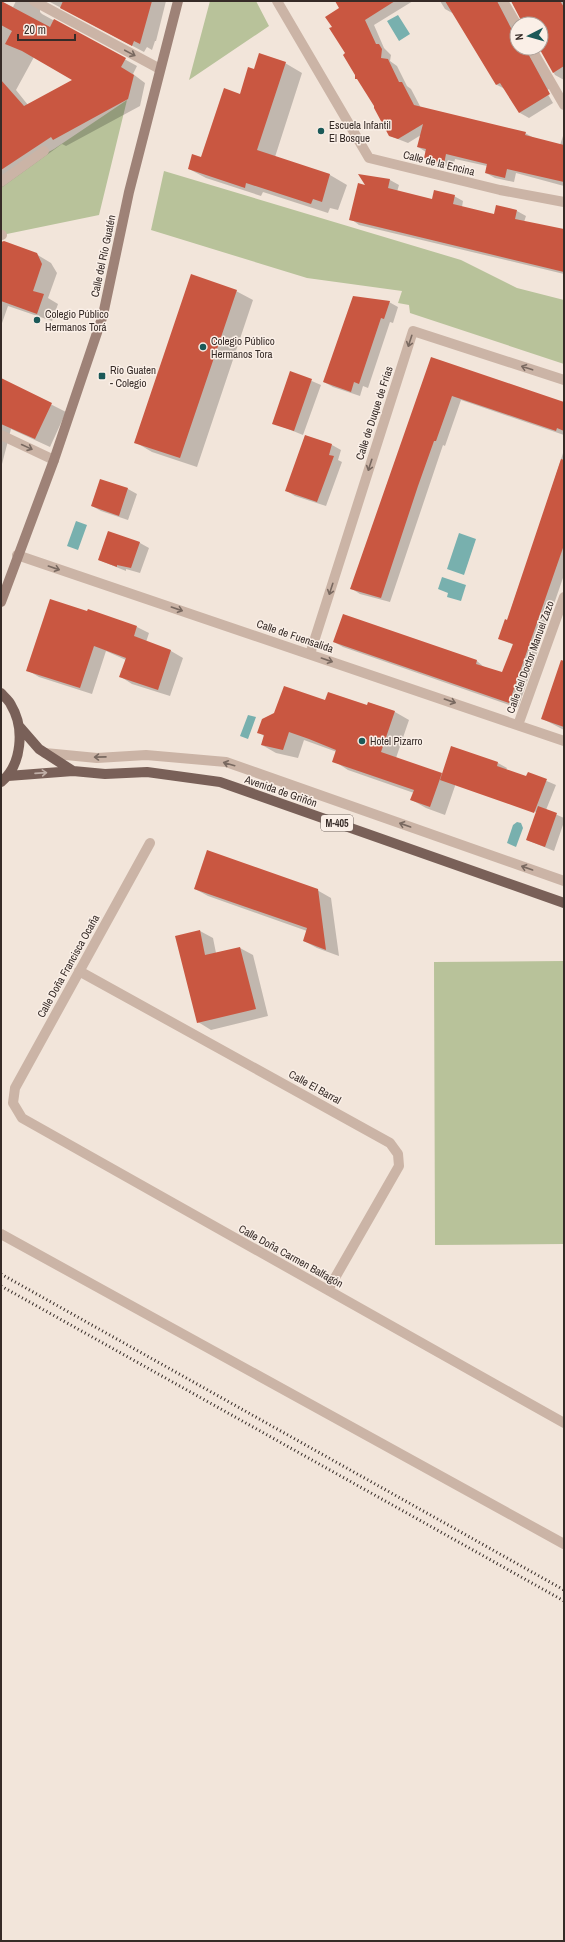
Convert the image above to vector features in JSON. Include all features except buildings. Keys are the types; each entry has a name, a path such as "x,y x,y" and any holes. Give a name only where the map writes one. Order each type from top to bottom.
{"main road":[{"name":"M-405","path":"1,693 11,705 19,726 18,756 5,779"},
{"name":"Avenida de Griñón","path":"19,726 39,749 73,771"},
{"name":"Avenida de Griñón","path":"5,779 73,771 105,774 147,772 220,782 564,903"}],"street":[{"path":"34,1 160,69"},
{"name":"Calle del Río Guatén","path":"1,602 17,555 54,460 103,315 129,192 178,1"},
{"path":"503,1 512,16"},
{"name":"Calle de la Encina","path":"281,2 369,158 500,190 564,202"},
{"path":"536,56 564,104"},
{"path":"1,182 11,173 44,151"},
{"name":"Calle de Duque de Frías","path":"310,654 413,331 564,380"},
{"path":"1,435 54,460"},
{"name":"Calle de Fuensalida","path":"17,555 564,741"},
{"name":"Calle del Doctor Manuel Zazo","path":"518,725 564,597"},
{"path":"45,754 97,758 146,755 226,762 564,881"},
{"name":"Calle Doña Francisca Ocaña","path":"13,1103 15,1088 150,843"},
{"name":"Calle El Barral","path":"80,972 390,1143 398,1154 399,1166 328,1290"},
{"name":"Calle Doña Carmen Balfagón","path":"13,1103 22,1118 564,1423"},
{"path":"1,1234 564,1544"}],"green space":[{"path":"210,1 256,1 269,26 189,80"},
{"path":"127,100 99,215 2,235 1,182 11,173 54,149"},
{"path":"164,171 461,260 517,288 564,300 564,364 410,313 409,305 398,303 402,291 307,278 151,230"},
{"path":"564,961 564,1244 435,1245 434,962"}],"water":[{"path":"398,15 410,34 399,41 387,21"},
{"path":"76,521 87,525 78,550 67,546"},
{"path":"459,533 476,539 464,575 447,569"},
{"path":"442,577 466,585 461,601 447,597 448,593 438,589"},
{"path":"248,715 256,717 248,739 240,736"},
{"path":"517,822 521,823 523,828 516,847 507,843 513,825"}],"railway":[{"path":"1,1274 564,1590"},
{"path":"1,1286 564,1601"}],"place":[{"name":"Escuela Infantil El Bosque","path":"321,131"},
{"name":"Colegio Público Hermanos Torá","path":"37,320"},
{"name":"Colegio Público Hermanos Tora","path":"203,347"},
{"name":"Río Guaten - Colegio","path":"102,376"},
{"name":"Hotel Pizarro","path":"362,741"}]}
